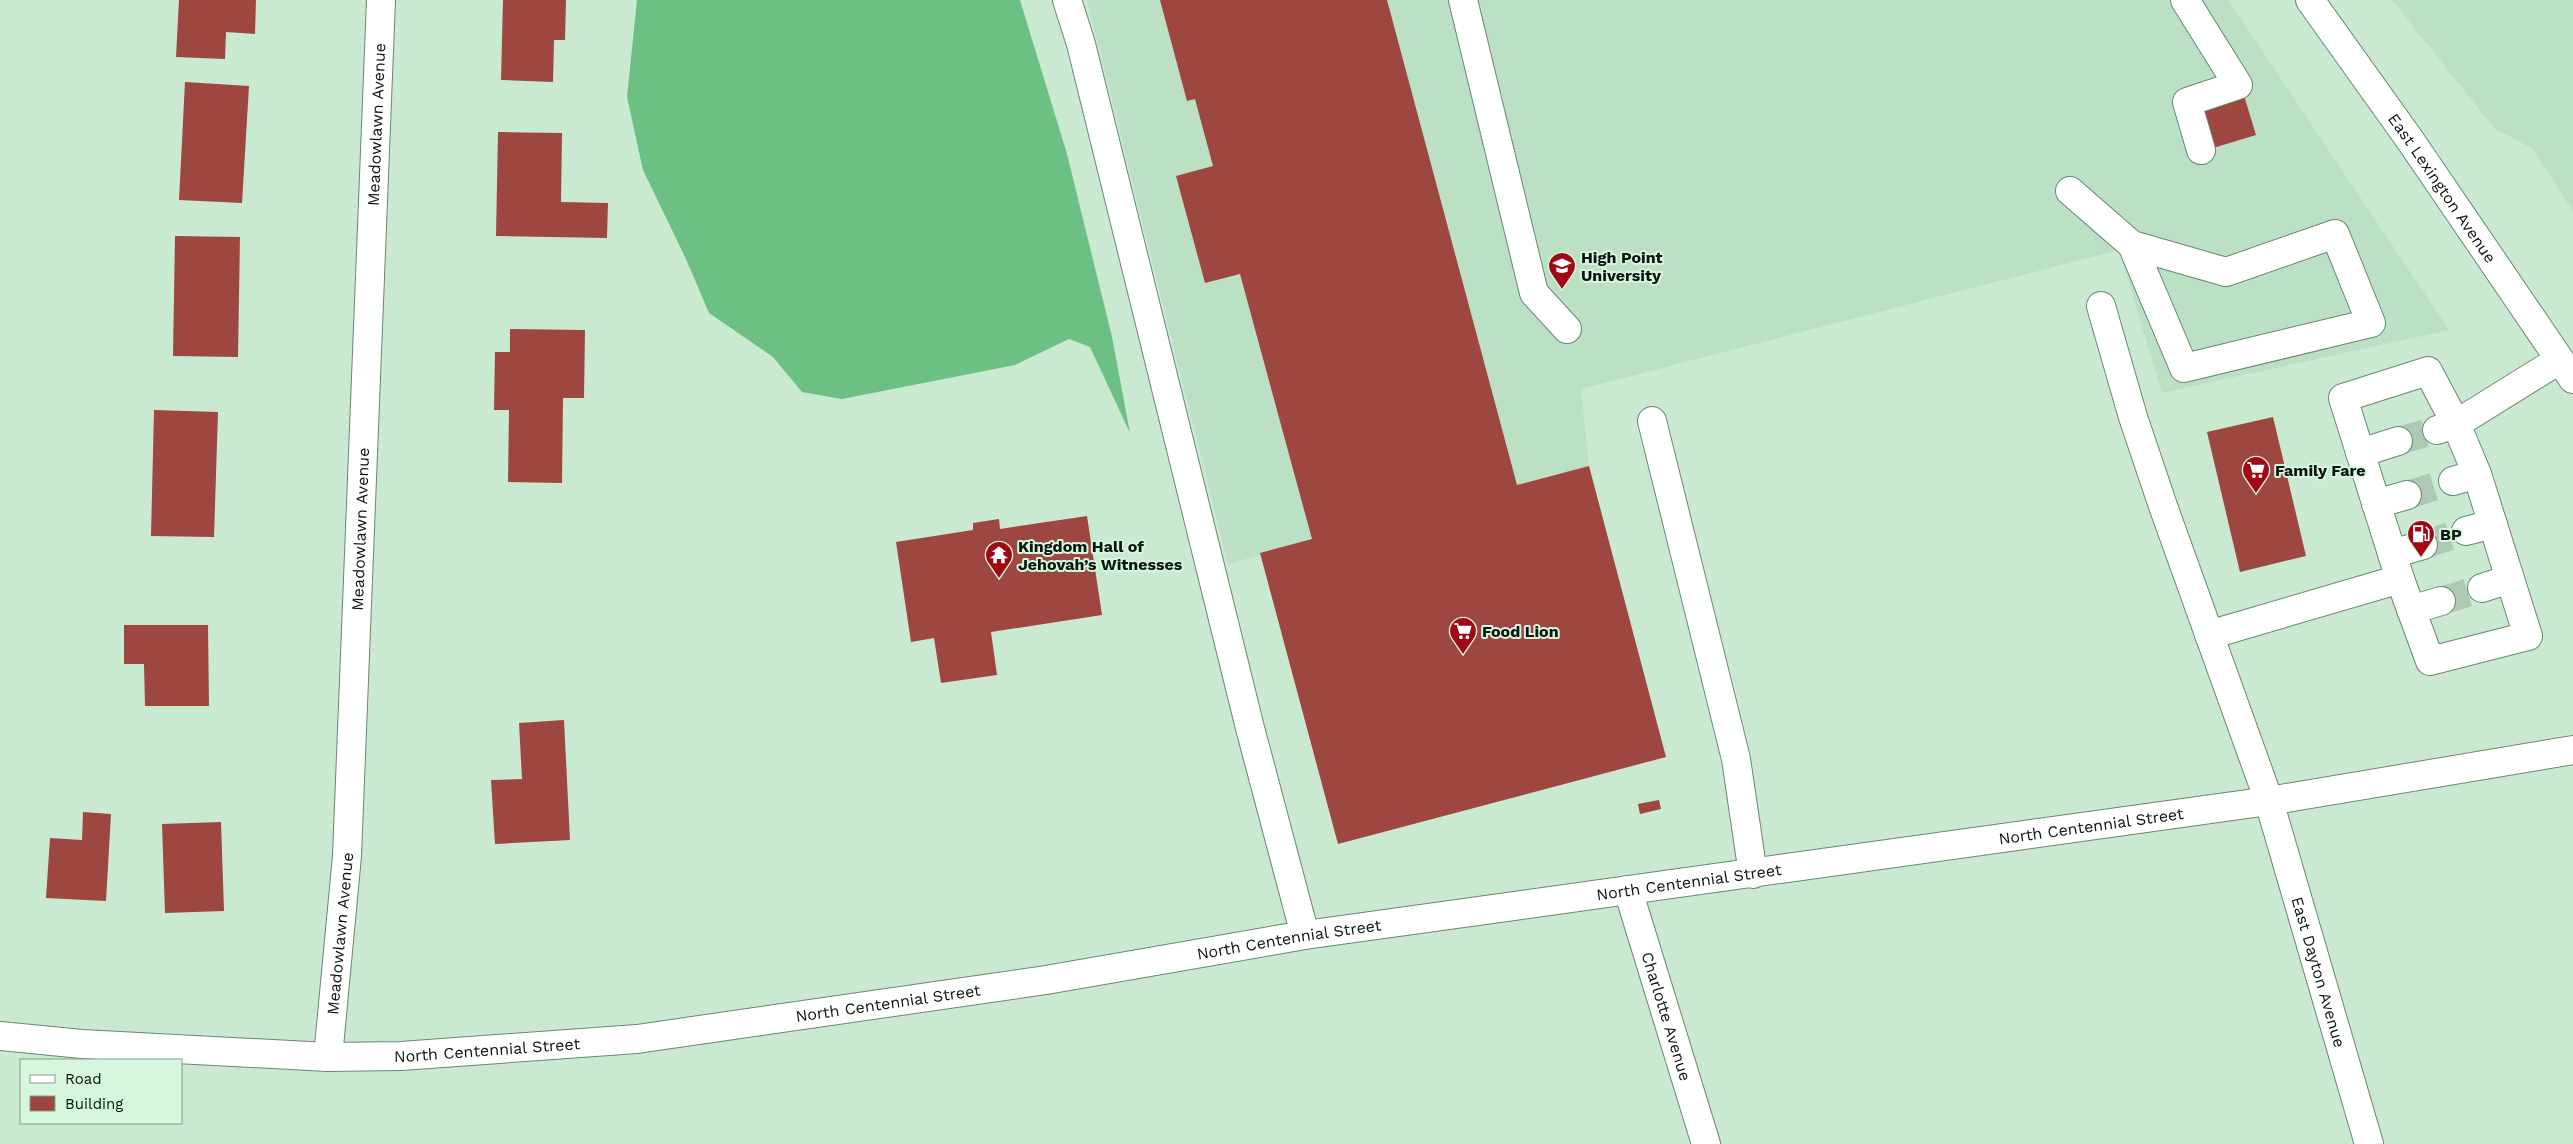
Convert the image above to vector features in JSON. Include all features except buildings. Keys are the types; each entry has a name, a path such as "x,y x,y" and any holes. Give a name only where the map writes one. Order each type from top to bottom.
{"main road":[{"name":"Meadowlawn Avenue","path":"328,1057 347,856 380,0"},
{"path":"1067,0 1082,44 1250,728 1305,935"},
{"path":"1463,0 1534,293 1567,329"},
{"path":"2185,0 2238,85 2188,102 2201,150"},
{"name":"East Lexington Avenue","path":"2310,0 2410,140 2566,369"},
{"path":"2070,191 2132,246 2184,368 2371,323 2335,234 2226,272 2132,246"},
{"name":"East Dayton Avenue","path":"2101,306 2136,426 2270,802 2369,1144"},
{"path":"2447,427 2566,369"},
{"path":"2428,371 2465,478 2493,524 2528,636 2430,661 2396,566 2360,453 2343,398 2428,371"},
{"path":"1652,421 1736,759 1753,874"},
{"path":"2360,453 2398,441"},
{"path":"2376,504 2407,495"},
{"path":"2466,531 2493,524"},
{"path":"2209,635 2396,566 2423,544"},
{"path":"2482,588 2510,579"},
{"path":"2411,610 2441,600"},
{"name":"North Centennial Street","path":"0,1036 82,1044 328,1057 401,1056 637,1039 1046,980 1305,935 2270,802 2573,750"},
{"name":"Charlotte Avenue","path":"1628,890 1706,1144"}],"shaded area":[{"name":"High Point University","path":"1087,0 2228,0 2449,330 2162,393 2119,250 1581,389 1589,466 1228,564"},
{"path":"2392,0 2573,0 2573,212 2533,149 2494,128"}],"green space":[{"path":"637,0 1020,0 1067,154 1112,337 1130,433 1090,347 1069,339 1015,365 842,399 802,392 773,357 709,313 686,259 643,170 627,97"}],"tunnel":[{"path":"2398,441 2437,430"},
{"path":"2407,495 2453,481"},
{"path":"2423,545 2466,531"},
{"path":"2441,601 2482,588"}],"place":[{"name":"High Point University","path":"1562,290"},
{"name":"Family Fare","path":"2256,494"},
{"name":"BP","path":"2421,558"},
{"name":"Kingdom Hall of Jehovah’s Witnesses","path":"999,579"},
{"name":"Food Lion","path":"1463,655"}]}
